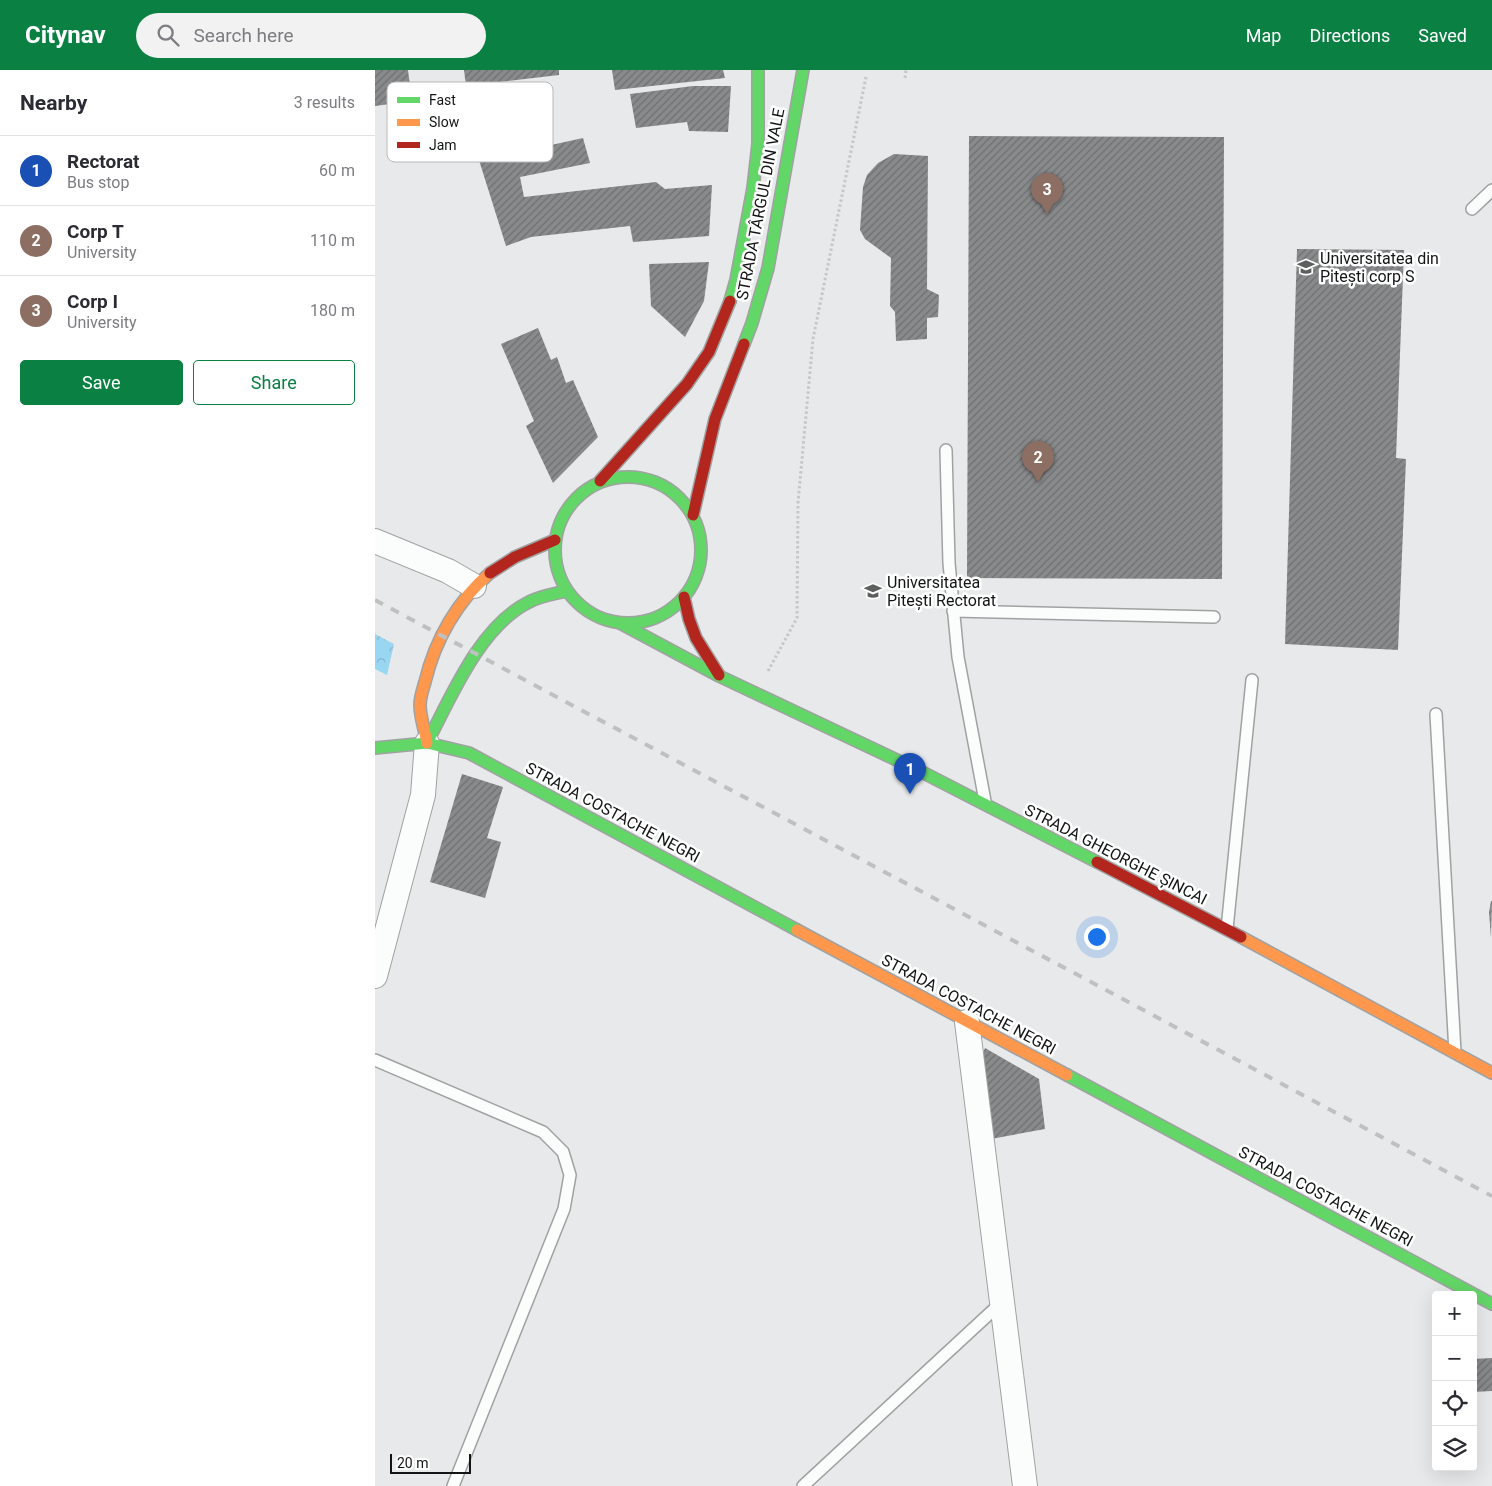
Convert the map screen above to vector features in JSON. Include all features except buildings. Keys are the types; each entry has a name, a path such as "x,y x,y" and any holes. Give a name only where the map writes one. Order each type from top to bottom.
{"main road":[{"name":"STRADA TÂRGUL DIN VALE","path":"600,481 687,384 709,352 725,314 736,280 753,188 757,144 758,70"},
{"name":"STRADA TÂRGUL DIN VALE","path":"693,515 715,419 752,323 768,268 803,70"},
{"path":"621,476 642,477 663,484 680,497 693,515 700,536 701,558 696,579 684,598 665,613 643,622 620,623 599,618 581,607 566,591 558,575 554,558 555,540 560,521 570,504 583,491 600,481 621,476"},
{"path":"427,743 420,704 430,661 450,620 474,586 493,570 510,559 555,540"},
{"path":"427,743 462,677 491,634 507,617 528,602 566,591"},
{"path":"684,598 696,638 719,676"},
{"name":"STRADA GHEORGHE ȘINCAI","path":"620,623 719,676 920,771 1227,929 1492,1073"},
{"path":"375,748 427,743"},
{"name":"STRADA COSTACHE NEGRI","path":"427,743 469,753 1492,1304"}],"street":[{"path":"375,541 447,571 474,586"},
{"path":"375,976 423,795 427,743"},
{"path":"967,1022 1025,1486"}],"lane":[{"path":"1472,209 1492,190"},
{"path":"946,450 949,563 958,657 985,805"},
{"path":"953,611 1214,617"},
{"path":"1227,929 1252,680"},
{"path":"1436,714 1455,1052"},
{"path":"375,1060 543,1132 563,1152 570,1174 564,1208 453,1486"},
{"path":"803,1486 1002,1302"}],"path":[{"path":"905,78 906,70"},
{"path":"755,693 797,618 798,504 813,339 866,77"}],"green space":[{"path":"375,634 394,644 387,675 375,669"}],"railway":[{"path":"375,600 1492,1196"}],"traffic: fast":[{"path":"730,301 736,280 753,188 758,144 758,70"},
{"path":"744,344 768,268 803,70"},
{"path":"628,477 656,482 680,498 696,522 701,550 696,578 680,602 656,618 628,623 600,618 576,602 560,578 555,550 560,522 576,498 600,482 628,477"},
{"path":"427,743 457,684 482,645 496,628 512,613 529,602 566,591"},
{"path":"620,623 719,676 920,771 1097,862"},
{"path":"375,748 427,743 469,753 797,930"},
{"path":"1067,1075 1492,1304"}],"traffic: slow":[{"path":"427,743 420,702 429,666 449,622 467,596 490,573"},
{"path":"797,930 1067,1075"},
{"path":"1241,937 1492,1073"}],"traffic: jam":[{"path":"600,481 687,384 709,352 730,301"},
{"path":"693,515 715,419 744,344"},
{"path":"490,573 515,557 555,540"},
{"path":"684,597 696,638 719,675"},
{"path":"1097,862 1241,937"}],"place":[{"name":"Corp I","path":"1047,214"},
{"name":"Universitatea din Pitești corp S","path":"1306,267"},
{"name":"Corp T","path":"1038,482"},
{"name":"Universitatea Pitești Rectorat","path":"873,591"},
{"name":"Rectorat","path":"910,794"}]}
